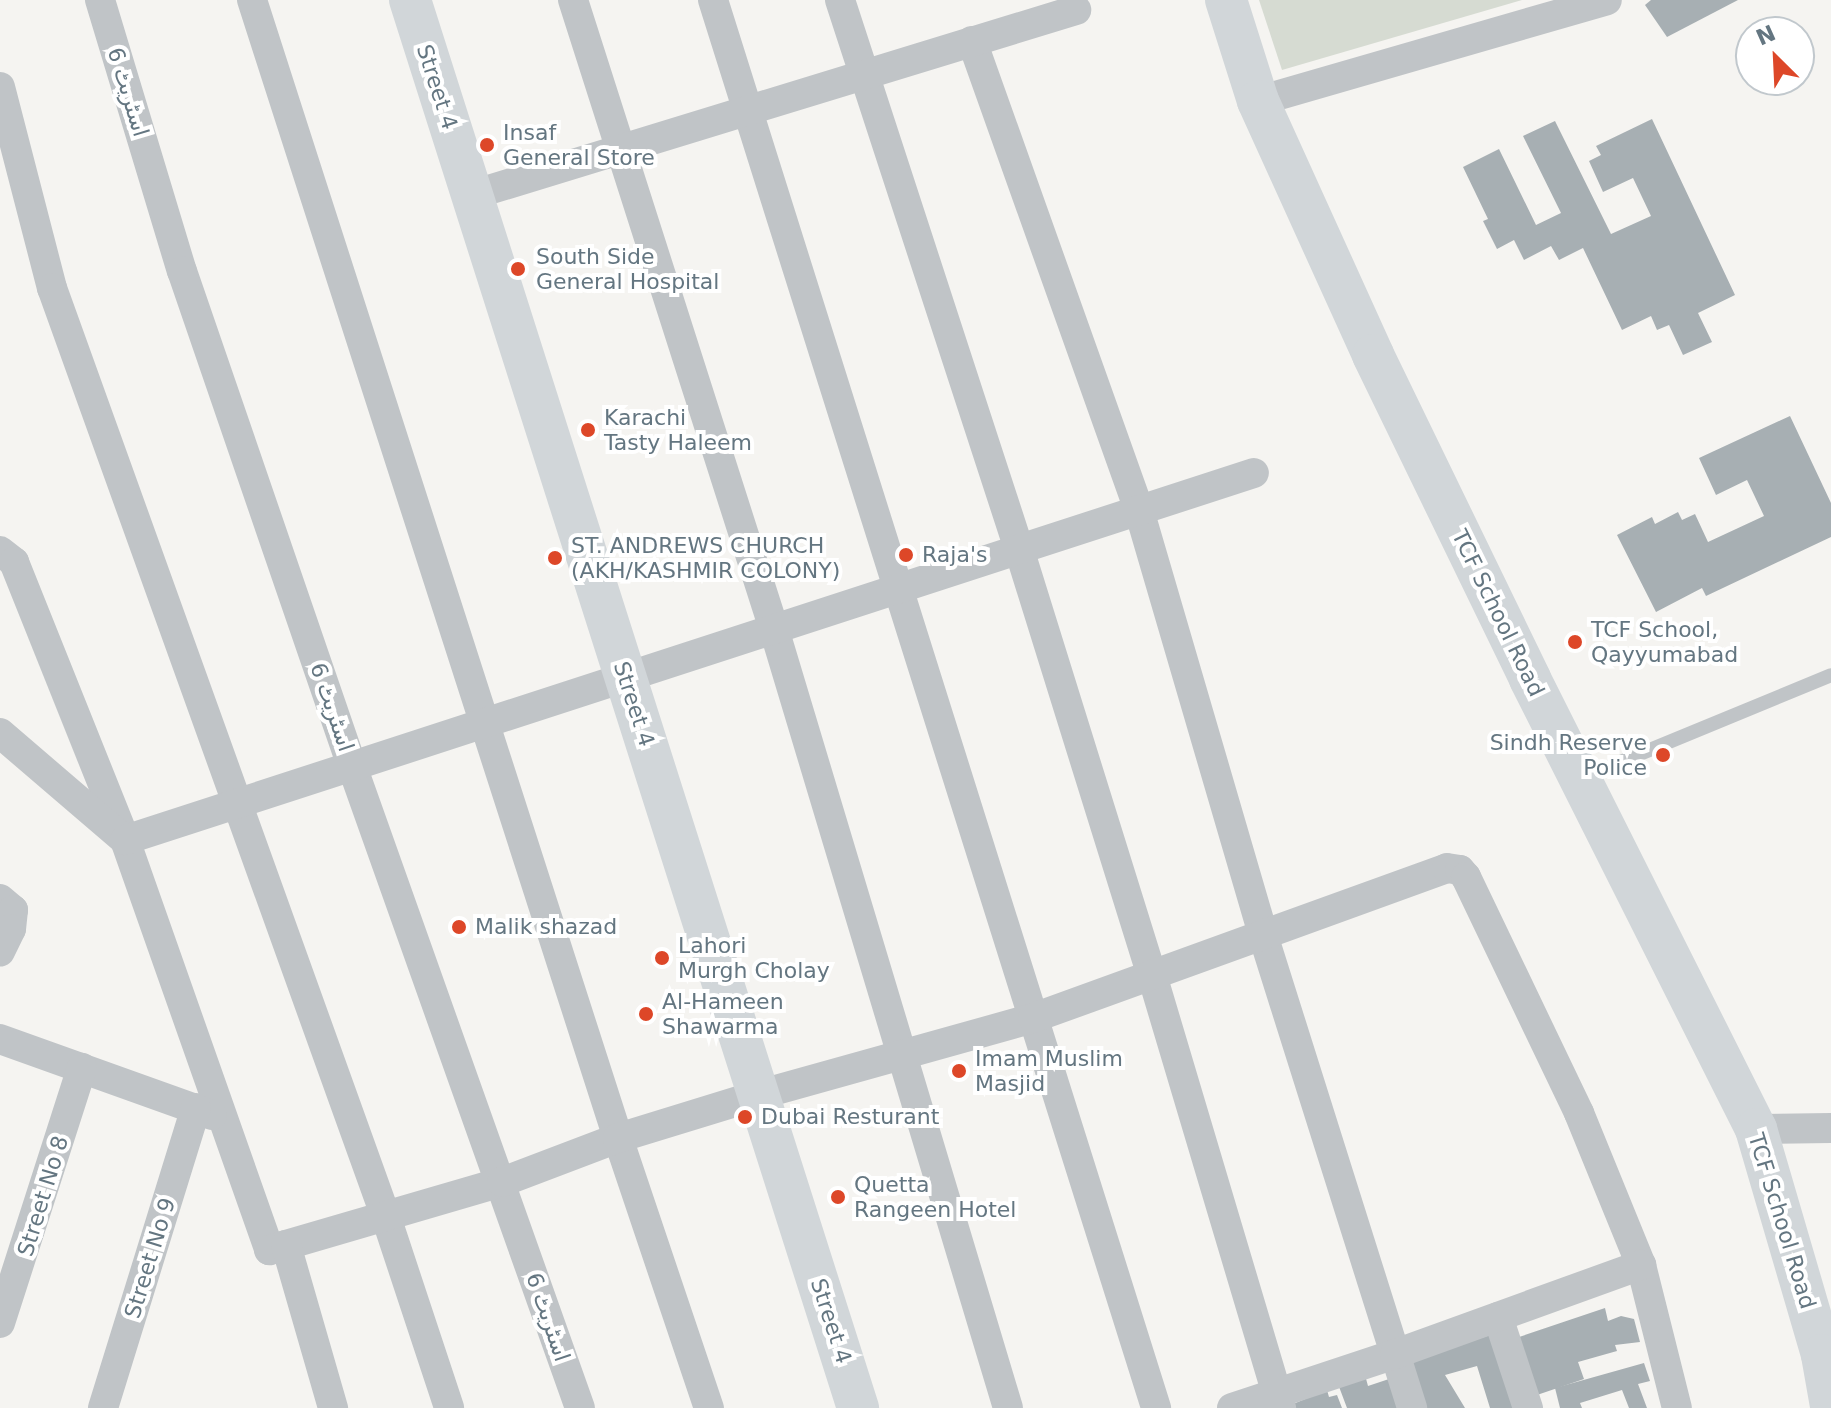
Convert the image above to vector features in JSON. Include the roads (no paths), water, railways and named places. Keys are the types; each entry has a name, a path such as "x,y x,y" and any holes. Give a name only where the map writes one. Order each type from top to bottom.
{"street":[{"name":"اسٹریٹ 6","path":"100,0 182,271 352,766 580,1408"},
{"path":"252,0 618,1138 709,1408"},
{"name":"Street 4","path":"410,0 858,1408"},
{"path":"573,0 774,629 1008,1408"},
{"path":"713,0 1156,1408"},
{"path":"840,0 1019,549 1152,975 1279,1401"},
{"name":"TCF School Road","path":"1226,0 1258,101 1373,355 1580,779 1756,1129 1822,1355 1831,1406"},
{"path":"1258,101 1607,0"},
{"path":"472,195 1076,10"},
{"path":"972,41 1139,510 1263,935 1412,1408"},
{"path":"0,87 52,288 386,1217 449,1408"},
{"path":"125,840 1254,473"},
{"path":"0,551 14,562 125,840 269,1250 502,1182 618,1138 758,1095 1033,1018 1433,870 1460,870 1579,1113 1641,1265 1677,1408"},
{"path":"0,733 125,840"},
{"path":"0,899 13,910 11,929 0,952"},
{"path":"0,1039 196,1108 224,1121"},
{"name":"Street No 8","path":"0,1323 11,1262 82,1068"},
{"name":"Street No 9","path":"103,1408 196,1108"},
{"path":"1756,1129 1831,1128"},
{"path":"286,1245 333,1408"},
{"path":"1232,1408 1279,1401 1395,1354 1641,1265"},
{"path":"1498,1317 1528,1408"}],"lane":[{"path":"1580,779 1831,675"}],"place":[{"name":"Insaf General Store","path":"487,145"},
{"name":"South Side General Hospital","path":"518,269"},
{"name":"Karachi Tasty Haleem","path":"588,430"},
{"name":"Raja's","path":"906,555"},
{"name":"ST. ANDREWS CHURCH (AKH/KASHMIR COLONY)","path":"555,558"},
{"name":"TCF School, Qayyumabad","path":"1575,642"},
{"name":"Sindh Reserve Police","path":"1663,755"},
{"name":"Malik shazad","path":"459,927"},
{"name":"Lahori Murgh Cholay","path":"662,958"},
{"name":"Al-Hameen Shawarma","path":"646,1014"},
{"name":"Imam Muslim Masjid","path":"959,1071"},
{"name":"Dubai Resturant","path":"745,1117"},
{"name":"Quetta Rangeen Hotel","path":"838,1197"}]}
